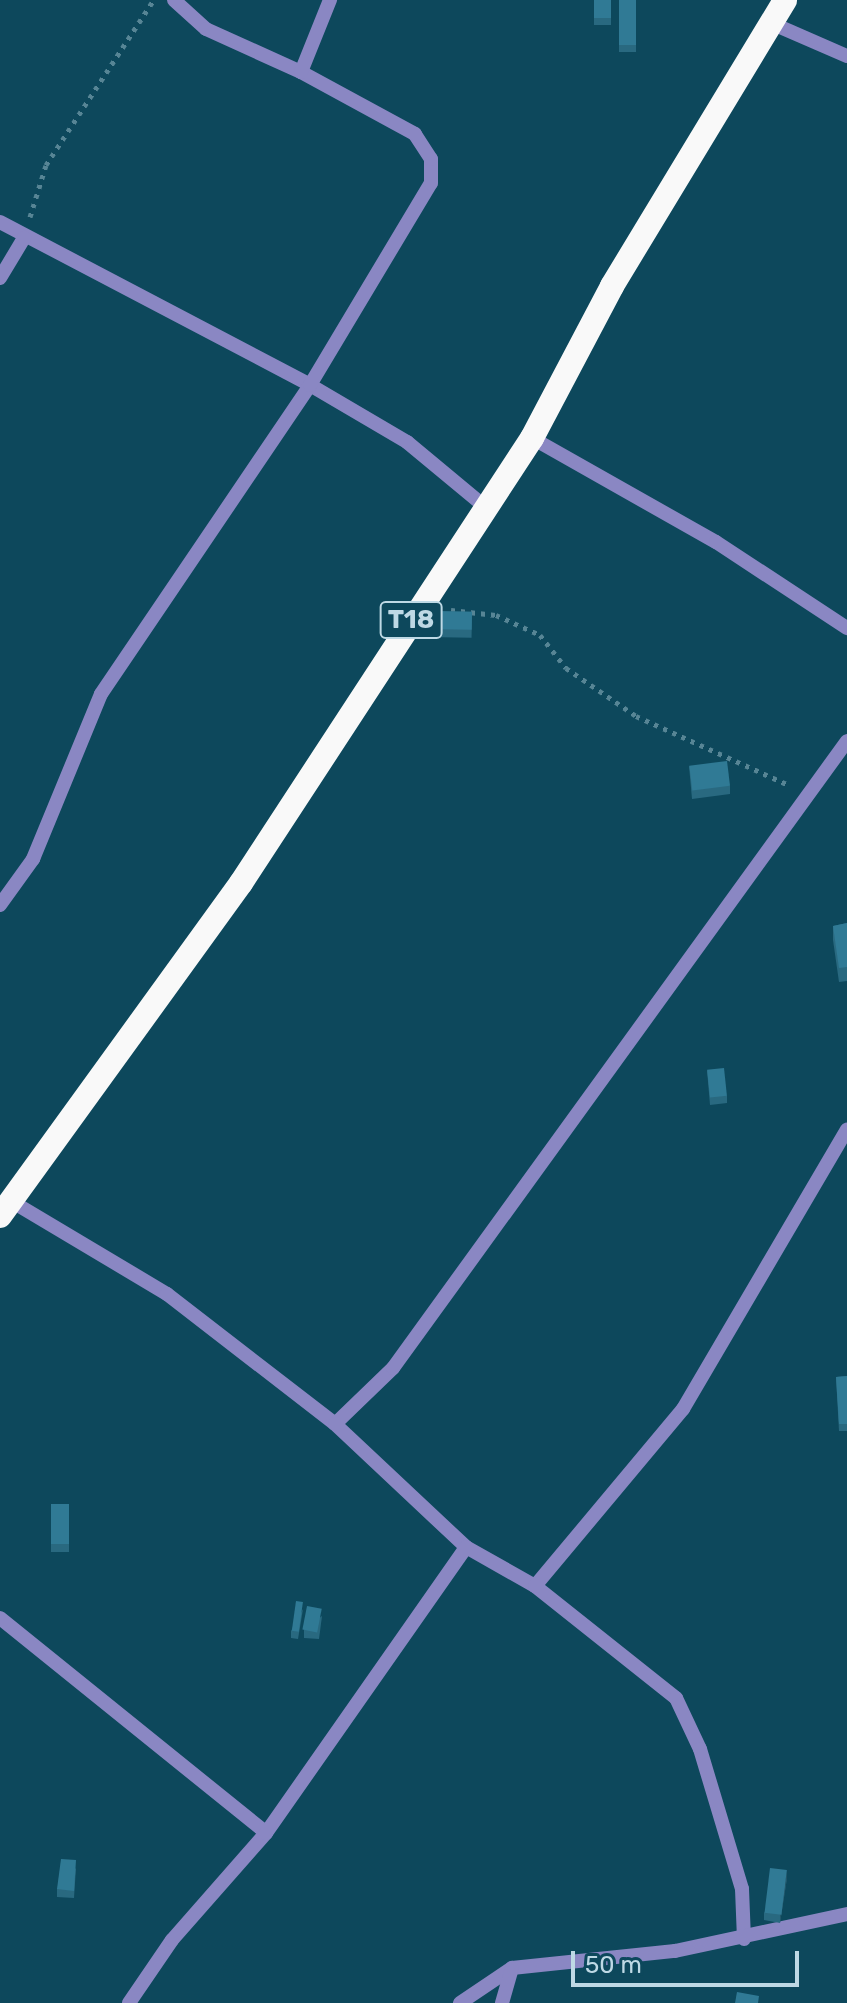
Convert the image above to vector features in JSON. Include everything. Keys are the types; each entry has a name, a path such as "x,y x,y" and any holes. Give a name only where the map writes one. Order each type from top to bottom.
{"highway":[{"name":"T18","path":"6,1208 241,883 484,506 532,438 612,286 785,0"}],"street":[{"path":"0,905 33,859 101,694 310,385 418,211 433,169 415,134 301,72 206,29 174,0"},
{"path":"301,72 330,0"},
{"path":"771,23 847,56"},
{"path":"0,222 24,238 310,385 407,442 484,506"},
{"path":"0,278 24,238"},
{"path":"532,438 716,542 847,628"},
{"path":"335,1424 393,1368 847,741"},
{"path":"535,1586 683,1409 847,1130"},
{"path":"6,1208 167,1294 335,1424 466,1547 535,1586 676,1698 700,1749 742,1889 744,1939"},
{"path":"129,2003 266,1833 466,1547"},
{"path":"0,1618 266,1833"},
{"path":"460,2003 512,1968 744,1939 847,1914"},
{"path":"502,2003 512,1968"}],"path":[{"path":"24,238 46,165 154,0"},
{"path":"420,606 496,615 540,635 566,668 636,716 726,752 790,785 803,800"}],"building":[{"path":"594,0 611,0 611,18 594,18"},
{"path":"619,0 636,0 636,45 619,45"},
{"path":"428,611 472,612 472,630 428,629"},
{"path":"727,761 730,786 692,790 689,766"},
{"path":"847,923 847,967 839,968 833,926"},
{"path":"724,1068 727,1096 710,1098 707,1070"},
{"path":"847,1376 847,1424 839,1424 836,1377"},
{"path":"51,1504 69,1504 69,1544 51,1544"},
{"path":"296,1601 303,1602 299,1632 292,1631"},
{"path":"307,1606 322,1609 317,1632 302,1630"},
{"path":"61,1859 76,1860 74,1891 57,1889"},
{"path":"770,1868 787,1870 781,1915 765,1913"},
{"path":"737,1992 759,1996 758,2003 735,2003"}]}
